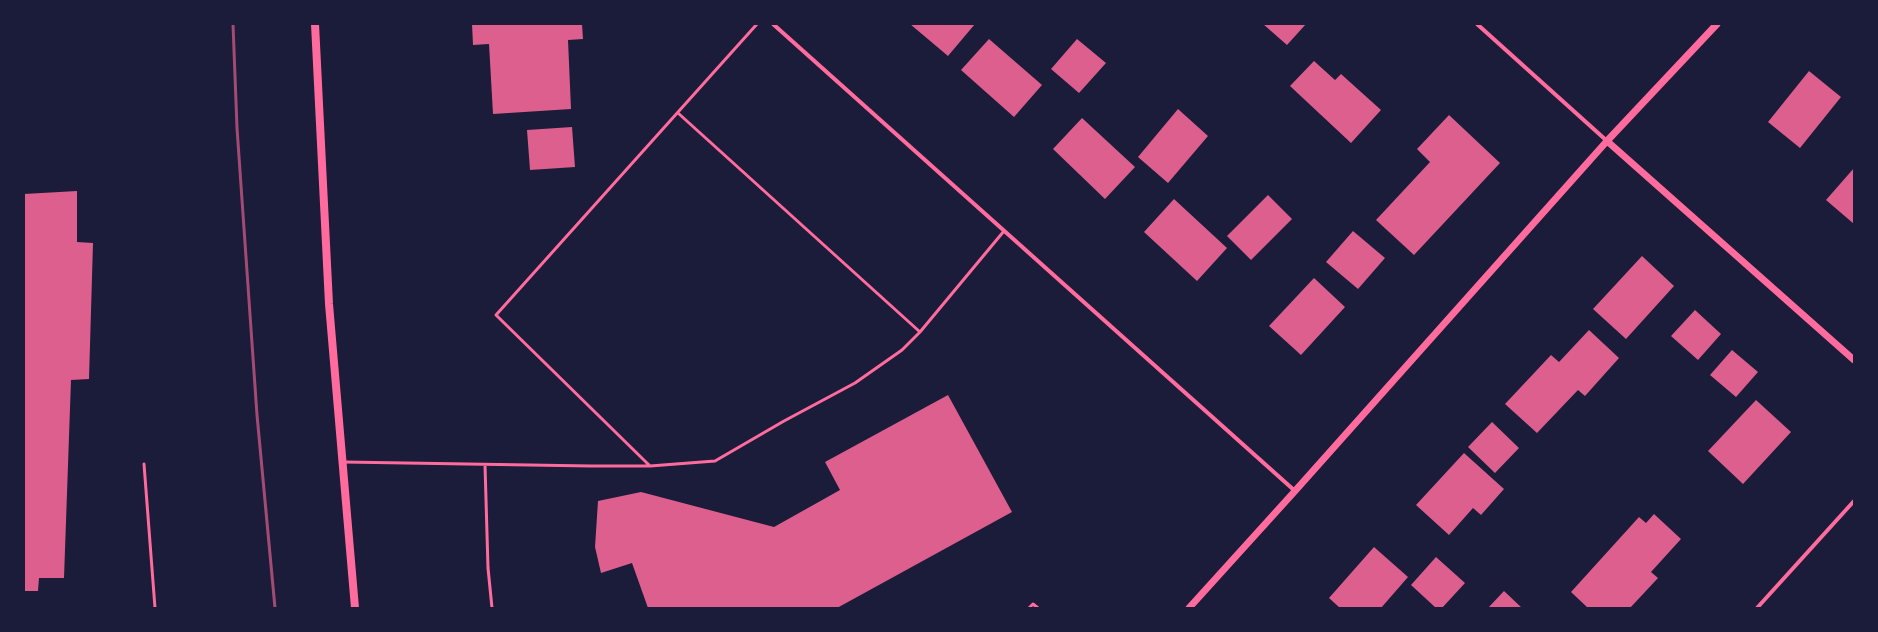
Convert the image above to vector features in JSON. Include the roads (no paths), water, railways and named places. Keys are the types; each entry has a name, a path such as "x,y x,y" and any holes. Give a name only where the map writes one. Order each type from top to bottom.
{"main road":[{"path":"315,24 319,131 329,304 355,608"}],"street":[{"path":"773,24 1295,491"},
{"path":"1477,24 1854,360"},
{"path":"1189,608 1607,141 1716,24"},
{"path":"1757,608 1854,501"}],"lane":[{"path":"650,466 496,315 757,24"},
{"path":"678,113 920,332"},
{"path":"342,462 650,466 716,461 784,421 855,383 902,350 920,332 1004,231"},
{"path":"144,464 154,608"},
{"path":"486,465 488,568 492,608"},
{"path":"1029,608 1033,604 1038,608"}],"railway":[{"path":"233,24 237,128 257,415 275,608"}]}
